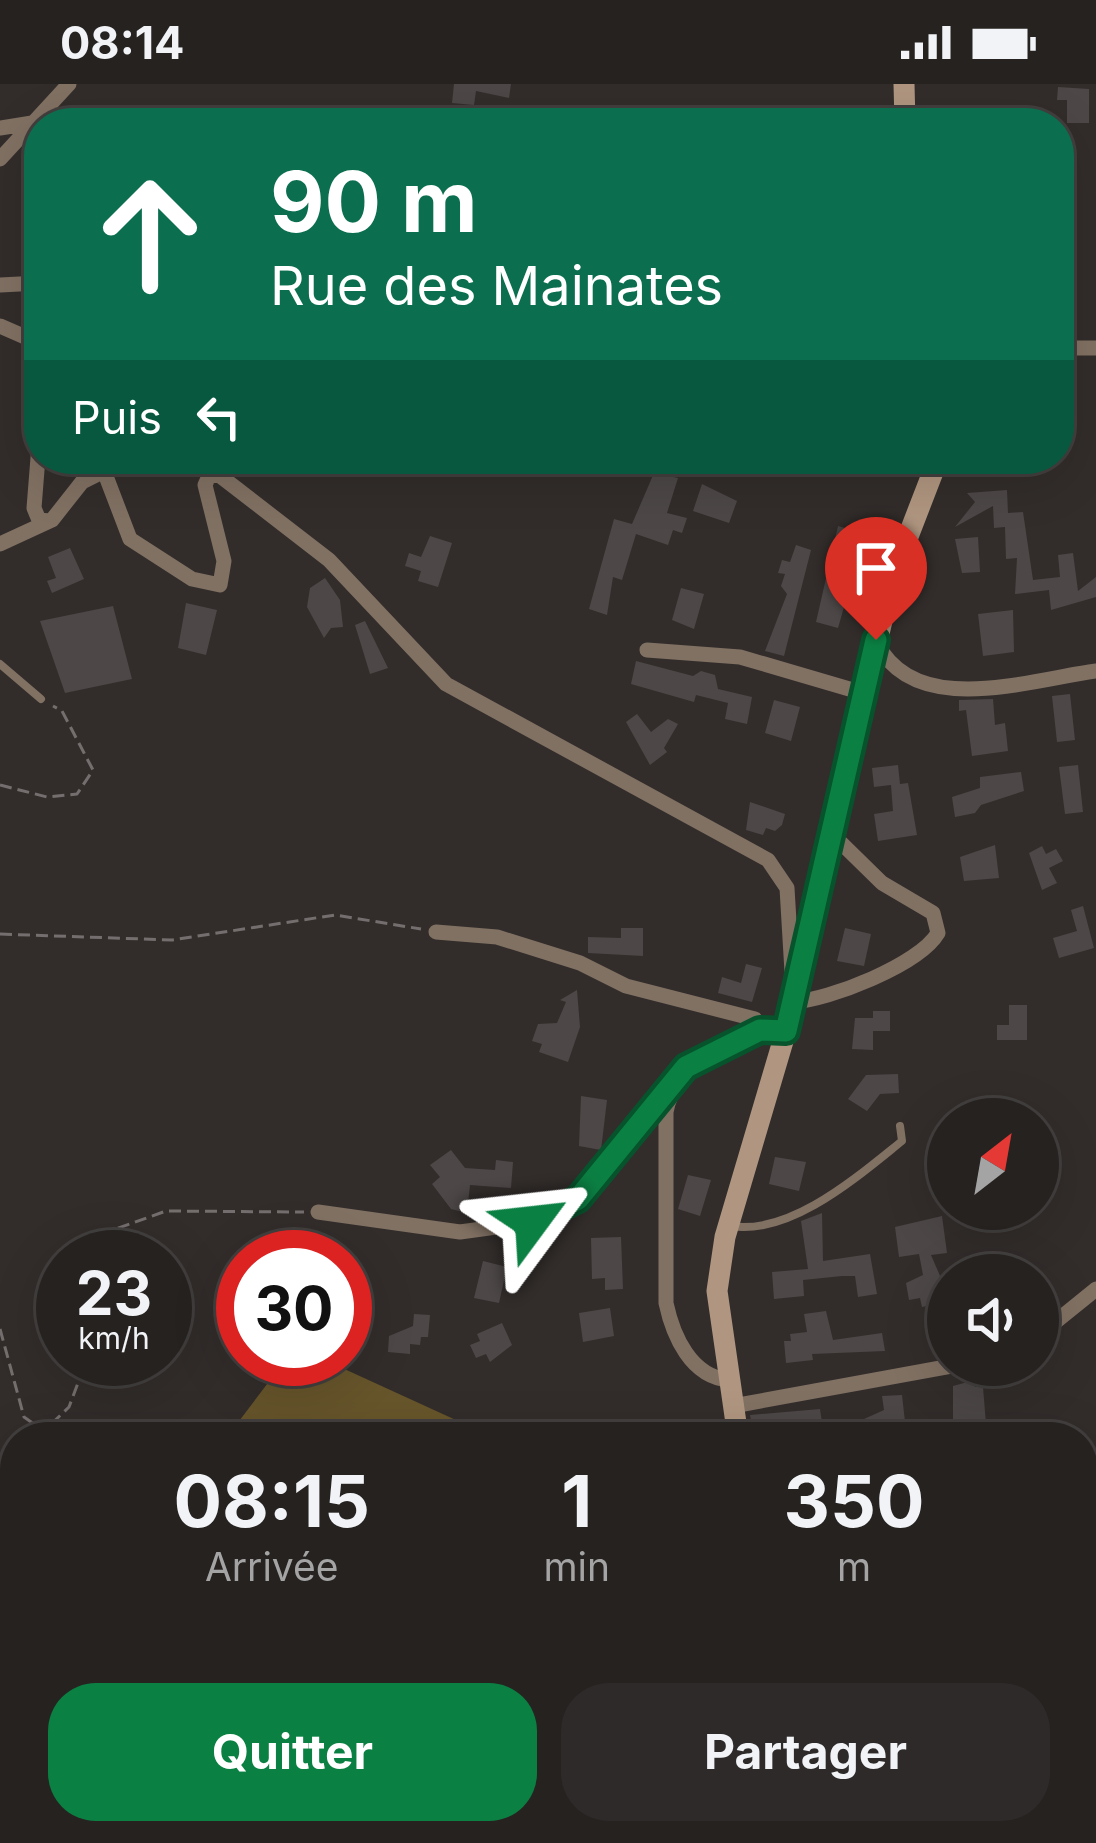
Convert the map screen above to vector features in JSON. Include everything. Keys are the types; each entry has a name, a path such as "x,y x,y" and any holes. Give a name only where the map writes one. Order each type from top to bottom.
{"main road":[{"path":"736,1422 717,1291 728,1226 786,1031 892,578 932,474"}],"street":[{"path":"46,108 69,84"},
{"path":"0,159 24,131"},
{"path":"37,474 34,508 39,520 52,520"},
{"path":"0,544 52,520 82,482 98,474"},
{"path":"105,474 130,539 192,579 220,585 224,561 206,485 214,474 230,481 254,506 329,560 446,684 767,860 787,888 792,972 799,977"},
{"path":"876,640 887,663 907,679 939,689 1096,671"},
{"path":"647,650 703,650 863,693"},
{"path":"793,1002 820,1000 915,955 938,933 932,913 882,883 832,834"},
{"path":"436,932 497,938 580,962 626,986 755,1018 760,1030"},
{"path":"318,1212 460,1232 532,1222 578,1199 646,1110 669,1094 686,1067 760,1030 786,1031"},
{"path":"669,1094 666,1304 682,1349 706,1374 729,1380"},
{"path":"1059,1319 1096,1289"},
{"path":"733,1406 927,1370"}],"lane":[{"path":"0,664 41,699"},
{"path":"728,1226 753,1230 857,1176 902,1141 900,1126"}],"path":[{"path":"0,785 47,797 77,794 93,770 62,711 41,699"},
{"path":"0,934 172,940 335,915 436,932"},
{"path":"113,1230 166,1211 318,1212"},
{"path":"0,1329 24,1417 31,1422"},
{"path":"53,1422 69,1406 77,1386"}],"shaded area":[{"path":"372,1382 460,1422 238,1422 266,1386 372,1386"}],"building":[{"path":"454,84 511,84 509,98 476,91 474,105 452,103"},
{"path":"1058,87 1089,89 1089,123 1074,123 1074,108 1067,108 1067,100 1057,100"},
{"path":"654,474 678,478 667,513 687,518 682,533 673,530 668,545 636,534 622,580 613,577 607,615 589,609 614,519 632,524"},
{"path":"702,484 737,501 729,523 693,511"},
{"path":"1007,490 1008,513 1023,512 1033,580 1060,577 1058,555 1073,553 1078,591 1096,577 1096,597 1051,610 1049,590 1015,594 1017,558 1006,559 1005,527 994,528 993,506 955,527 975,502 967,493"},
{"path":"838,526 859,532 846,573 870,581 861,612 844,607 838,628 816,622"},
{"path":"430,536 452,543 438,587 418,581 421,571 405,566 409,553 421,557"},
{"path":"978,537 980,572 962,573 955,539"},
{"path":"796,545 811,550 784,656 765,651 787,594 781,586 785,574 778,573 782,560 790,562"},
{"path":"70,548 84,579 52,593 47,581 56,578 48,557"},
{"path":"325,578 340,600 343,627 331,628 324,638 307,607 310,588"},
{"path":"681,588 704,594 694,629 672,620"},
{"path":"186,603 217,610 206,655 178,648"},
{"path":"113,606 132,679 65,693 40,621"},
{"path":"1013,610 1014,652 983,656 978,614"},
{"path":"365,621 388,668 370,674 355,625"},
{"path":"636,661 693,676 701,671 715,675 718,689 752,697 747,724 725,719 728,703 696,695 694,702 631,684"},
{"path":"1070,694 1075,740 1057,742 1052,696"},
{"path":"993,699 995,725 1005,723 1008,751 972,756 966,710 959,711 959,700"},
{"path":"774,700 800,707 791,741 765,733"},
{"path":"637,714 651,732 668,719 678,724 664,748 667,752 650,765 626,722"},
{"path":"898,765 900,784 908,783 917,835 878,841 874,814 893,811 891,785 874,787 872,768"},
{"path":"1078,765 1083,812 1065,814 1059,767"},
{"path":"1021,772 1024,791 955,817 952,797 980,788 980,777"},
{"path":"750,802 785,814 782,825 775,831 766,828 763,835 746,830"},
{"path":"995,845 999,878 964,881 960,857"},
{"path":"1042,846 1046,854 1056,849 1063,861 1049,868 1057,883 1042,890 1029,853"},
{"path":"1083,906 1094,948 1059,958 1053,938 1077,931 1071,910"},
{"path":"621,928 643,928 643,956 588,953 588,937 621,938"},
{"path":"845,928 871,934 864,966 837,961"},
{"path":"746,964 762,968 752,1002 718,993 722,977 741,983"},
{"path":"577,990 580,1027 568,1062 539,1052 542,1044 532,1041 538,1024 557,1023 566,1002 560,1000"},
{"path":"1009,1005 1027,1005 1027,1040 997,1040 997,1025 1009,1025"},
{"path":"873,1011 890,1011 890,1031 873,1031 873,1050 852,1049 855,1018 873,1018"},
{"path":"898,1074 899,1093 880,1094 867,1111 848,1099 866,1075"},
{"path":"581,1096 607,1100 601,1150 579,1146"},
{"path":"451,1150 465,1168 495,1170 496,1160 513,1162 511,1188 470,1185 467,1213 451,1209 432,1184 440,1177 430,1165"},
{"path":"775,1157 806,1162 799,1191 769,1184"},
{"path":"688,1175 711,1180 700,1216 678,1209"},
{"path":"822,1213 823,1261 870,1254 877,1294 858,1297 855,1276 842,1276 803,1280 804,1296 774,1299 772,1272 808,1269 801,1221"},
{"path":"927,1220 927,1230 944,1230 947,1253 927,1254 927,1306 922,1307 920,1298 909,1300 906,1283 923,1275 919,1254 899,1257 895,1227"},
{"path":"621,1237 623,1289 605,1290 605,1278 592,1279 591,1238"},
{"path":"483,1261 507,1267 499,1303 474,1298"},
{"path":"610,1308 614,1336 583,1342 579,1313"},
{"path":"826,1311 833,1340 882,1333 885,1351 812,1354 813,1360 786,1363 784,1341 791,1341 790,1334 807,1332 804,1314"},
{"path":"414,1314 430,1315 428,1337 421,1337 420,1345 410,1344 410,1354 388,1352 389,1336 413,1326"},
{"path":"502,1323 512,1345 490,1362 486,1354 476,1358 470,1345 480,1341 477,1334"},
{"path":"953,1386 983,1387 986,1422 953,1422"},
{"path":"902,1395 905,1422 865,1422 884,1410 882,1396"},
{"path":"820,1409 822,1422 751,1422 750,1415"}],"route":[{"path":"532,1222 578,1199 646,1110 658,1097 669,1094 686,1067 760,1030 786,1031 876,640"}]}
